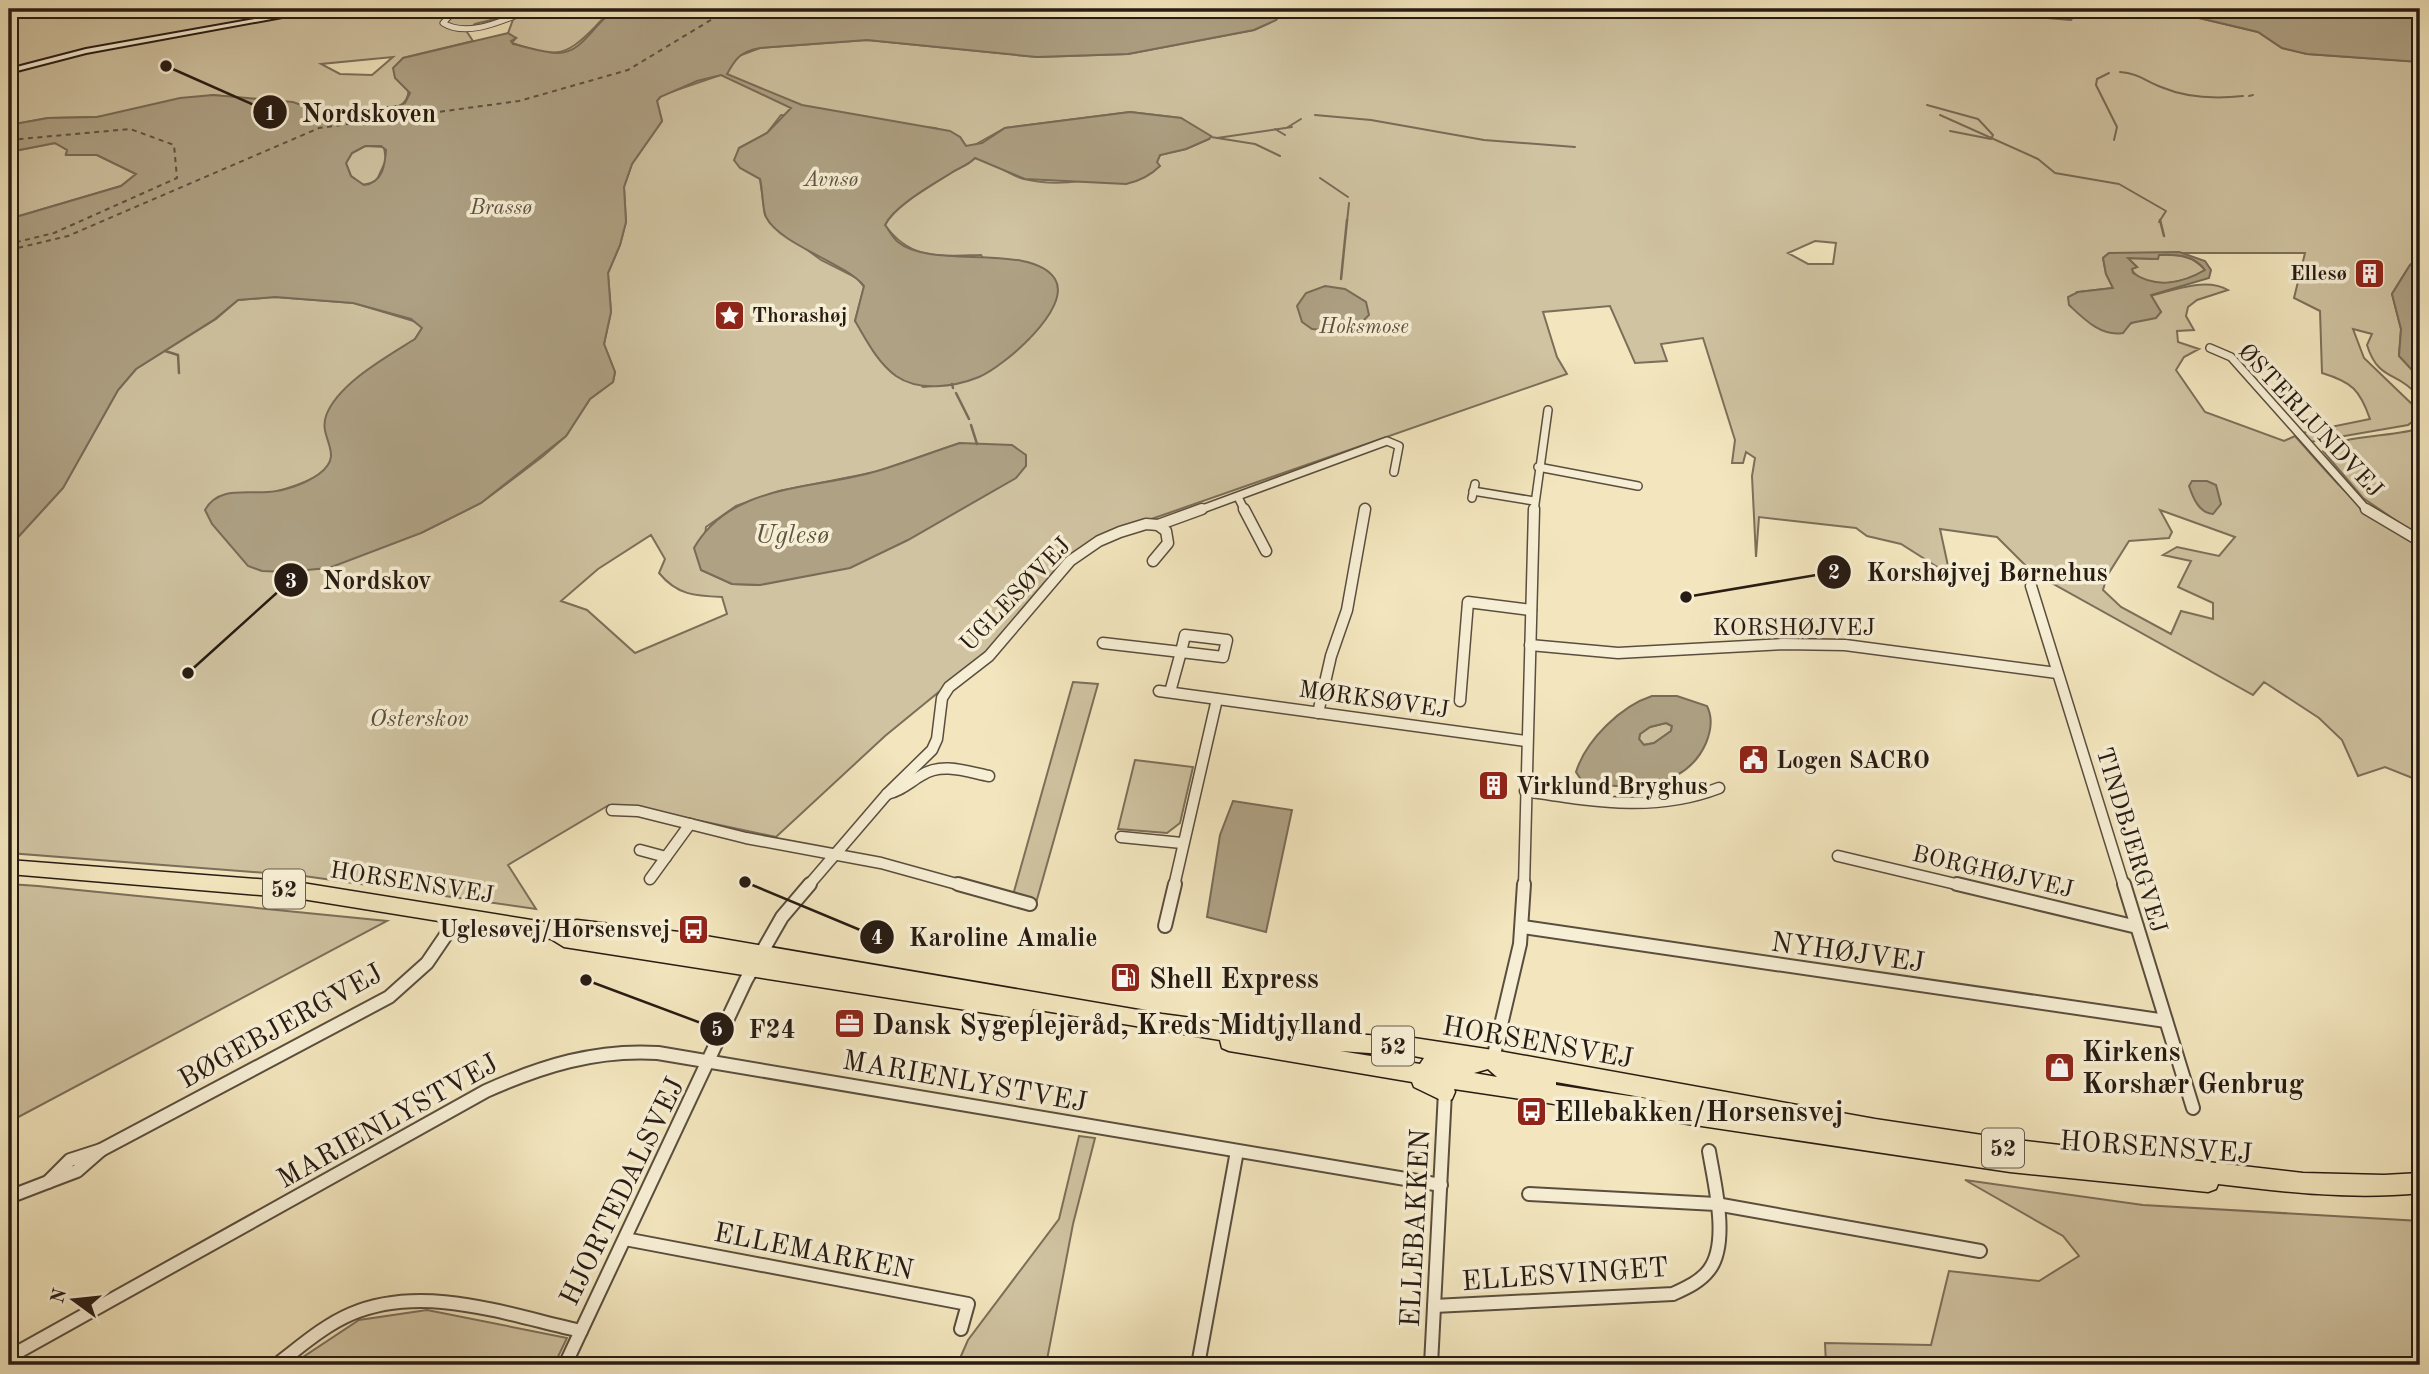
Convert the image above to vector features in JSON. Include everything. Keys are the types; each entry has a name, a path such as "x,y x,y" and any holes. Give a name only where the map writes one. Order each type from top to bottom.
{"main road":[{"name":"HORSENSVEJ","path":"9,867 222,882 296,890 556,932 577,928 756,961 1368,1064 2010,1162 2186,1182 2384,1186 2420,1183"},
{"name":"HORSENSVEJ","path":"756,961 1275,1038 1414,1047 1888,1131 2128,1164 2302,1183"},
{"name":"52","path":"1368,1064 1391,1062 1454,1066 1493,1059 1501,1069 1598,1100"},
{"name":"52","path":"1368,1064 1429,1082 1445,1092"}],"street":[{"path":"9,71 86,51 322,9"},
{"path":"456,9 443,23 464,30 533,9"},
{"name":"ØSTERLUNDVEJ","path":"2210,348 2231,357 2299,437 2362,505 2420,541"},
{"path":"1493,1059 1500,1014 1518,961 1523,927 1534,501 1548,410"},
{"name":"UGLESØVEJ","path":"756,961 782,917 835,853 887,794 932,750 937,739 942,698 949,687 989,656 1063,568 1099,541 1146,524 1158,525 1238,497 1310,467 1387,441 1399,446 1400,452 1394,472"},
{"path":"1538,467 1638,486"},
{"path":"1473,491 1534,501"},
{"path":"1238,497 1266,551"},
{"path":"1318,713 1334,649 1348,610 1365,508"},
{"path":"1153,561 1168,543 1166,531 1158,525"},
{"name":"TINDBJERGVEJ","path":"2031,586 2193,1108"},
{"path":"1460,701 1468,602 1531,610"},
{"path":"1103,643 1223,657 1227,640 1185,635 1181,652"},
{"name":"KORSHØJVEJ","path":"1530,645 1618,653 1783,644 1845,645 2057,673"},
{"name":"MØRKSØVEJ","path":"1181,652 1165,692 1526,741"},
{"path":"1165,926 1217,699"},
{"name":"UGLESØVEJ","path":"887,794 896,794 930,770 989,776"},
{"path":"1525,791 1637,805 1679,803 1719,788"},
{"path":"612,810 638,811 835,853 1030,904"},
{"path":"650,879 690,824"},
{"path":"1121,838 1182,843"},
{"path":"640,850 666,857"},
{"name":"BORGHØJVEJ","path":"1838,856 2137,927"},
{"name":"BØGEBJERGVEJ","path":"9,1197 48,1182 59,1166 75,1156 101,1150 388,997 427,963 459,916"},
{"name":"NYHØJVEJ","path":"1523,927 2166,1021"},
{"name":"HJORTEDALSVEJ","path":"565,1365 756,961"},
{"name":"MARIENLYSTVEJ","path":"9,1357 486,1091 537,1067 592,1053 636,1051 710,1061 1441,1185"},
{"name":"ELLEBAKKEN","path":"1431,1365 1445,1092"},
{"path":"1198,1365 1237,1151"},
{"name":"ELLESVINGET","path":"1434,1306 1673,1294 1697,1283 1712,1265 1718,1243 1709,1151"},
{"path":"1530,1194 1716,1204 1980,1251"},
{"name":"ELLEMARKEN","path":"625,1239 968,1304 961,1329"},
{"path":"276,1365 307,1341 353,1313 392,1302 432,1300 581,1331"}],"green space":[{"path":"9,9 621,9 607,15 575,45 566,50 549,53 512,43 516,38 507,36 515,14 475,24 467,32 473,41 403,58 409,92 399,106 323,113 303,105 213,95 165,107 97,117 48,118 9,125","holes":["393,57 372,75 340,74 321,64"]},
{"name":"Østerskov","path":"1285,9 2178,9 2195,17 2258,32 2282,48 2307,54 2420,62 2420,258 2410,265 2392,294 2401,329 2399,356 2412,370 2420,373 2420,402 2409,386 2377,365 2367,345 2372,334 2353,329 2364,358 2416,408 2417,418 2408,425 2310,442 2301,433 2370,419 2354,388 2322,373 2320,311 2294,298 2305,253 2109,253 2103,258 2106,274 2113,288 2078,292 2127,327 2161,312 2150,296 2200,285 2219,286 2228,290 2197,300 2188,307 2186,316 2194,330 2177,331 2178,342 2199,349 2184,357 2176,370 2205,412 2284,441 2295,436 2352,498 2382,522 2420,544 2420,781 2385,767 2358,776 2342,740 2319,718 2264,682 2253,695 2032,572 1997,537 1940,529 1950,575 1901,544 1867,536 1856,528 1759,517 1756,557 1752,476 1755,458 1746,452 1743,463 1732,463 1735,440 1703,338 1661,344 1667,361 1635,363 1610,306 1543,312 1557,357 1567,374 1117,531 1061,565 984,655 885,736 776,837 645,809 609,805 508,865 536,909 304,876 9,853 9,547 63,488 118,390 136,369 216,319 238,300 275,297 354,303 420,323 422,328 415,339 359,377 332,406 326,427 332,457 324,471 316,477 270,493 421,533 481,503 542,457 566,436 590,399 613,382 615,372 604,344 611,312 608,273 626,222 624,187 632,164 662,121 657,101 662,95 721,75 736,57 760,48 867,40 1037,57 1128,54 1254,30 1276,20","holes":["1130,112 1181,118 1209,139 1186,149 1160,155 1157,162 1074,182 1024,179 975,158 905,203 885,225 895,237 916,251 927,254 981,255 1029,339 981,374 957,382 923,387 855,321 864,287 857,278 821,260 771,223 765,215 760,179 739,148 767,133 781,115 935,128 960,137 966,146 971,147 1005,128","1815,241 1836,243 1833,264 1808,264 1788,253","960,443 760,585 732,584 701,570 706,527 736,506 779,491 876,472","2160,510 2235,537 2219,556 2177,547 2163,555 2191,561 2178,587 2213,603 2213,619 2181,611 2171,634 2121,607 2103,590 2107,576 2129,541 2169,538 2172,532","651,535 665,559 659,573 673,586 687,593 722,597 727,614 635,653 587,610 561,601 598,569"]},
{"path":"55,143 68,150 66,154 97,155 136,174 121,186 9,219 9,152"},
{"path":"365,146 384,147 386,160 376,182 362,185 351,176 346,163 352,153"},
{"path":"2158,255 2184,256 2205,270 2177,281 2157,283 2138,276 2131,269 2137,267 2127,258 2153,259"},
{"path":"2420,428 2420,537 2363,498 2323,451 2340,442"},
{"path":"1073,682 1098,684 1036,903 1013,895"},
{"path":"1666,723 1672,726 1671,731 1654,743 1643,745 1639,739 1640,734 1650,727"},
{"path":"1135,760 1193,767 1180,823 1167,833 1118,829"},
{"path":"9,884 38,886 387,921 9,1122"},
{"path":"1079,1136 1095,1138 1073,1224 1046,1365 957,1365 968,1340 1059,1219"},
{"path":"1965,1180 2143,1205 2420,1221 2420,1365 1826,1365 1825,1343 1931,1345 1949,1271 2039,1281 2079,1256 2063,1236"},
{"path":"427,1310 567,1338 554,1365 291,1365 359,1320"}],"water":[{"name":"Brassø","path":"621,9 1285,9 1276,20 1254,30 1128,54 1037,57 867,40 760,48 743,54 736,60 727,74 802,105 950,131 960,137 966,146 982,143 1005,128 1130,112 1181,118 1211,136 1186,149 1160,155 1157,162 1160,166 1156,170 1144,178 1126,184 1025,179 975,158 896,211 885,225 898,242 913,250 1025,262 1043,268 1055,279 1058,291 1045,320 1004,362 979,377 948,385 926,386 905,381 883,364 855,321 864,286 843,269 798,245 773,227 766,217 760,179 740,168 734,160 739,148 767,133 791,108 721,75 697,81 660,97 657,101 662,121 632,164 624,187 626,222 608,273 611,312 604,344 615,372 613,382 590,399 566,436 481,503 421,533 329,568 284,572 262,571 248,566 212,524 205,510 217,497 225,494 288,489 319,474 330,460 325,424 332,404 352,382 415,339 422,328 411,319 353,303 275,297 238,300 215,319 136,369 118,390 63,488 9,547 9,219 121,186 136,174 97,155 66,155 67,150 55,143 9,152 9,125 48,118 97,117 180,98 213,95 293,102 323,113 399,106 405,103 410,93 395,78 393,68 403,58 508,33 516,38 511,41 513,44 547,52 568,51 584,41 612,13","holes":["365,146 381,146 386,150 381,173 375,181 364,185 351,176 346,163 352,153"]},
{"path":"2178,9 2420,9 2420,62 2307,54 2282,48 2258,32 2195,17"},
{"path":"2179,252 2205,261 2211,270 2209,278 2151,295 2161,312 2156,318 2131,323 2123,333 2115,334 2093,326 2069,305 2068,297 2078,292 2113,288 2106,274 2103,258 2109,253","holes":["2159,255 2190,258 2205,270 2179,281 2160,283 2133,273 2132,269 2137,267 2128,258 2158,259"]},
{"name":"Ellesø","path":"2420,258 2420,373 2412,370 2399,356 2401,329 2392,294 2410,265"},
{"path":"1325,286 1345,289 1366,302 1369,315 1357,327 1336,331 1312,329 1302,322 1297,306 1306,293"},
{"name":"Uglesø","path":"960,443 1012,445 1026,455 1026,466 1016,478 908,540 850,568 760,585 732,584 701,570 694,548 710,527 729,511 751,500 775,492 877,471"},
{"path":"2192,481 2207,481 2216,485 2221,504 2213,514 2204,511 2197,504 2189,486"},
{"path":"1652,696 1677,696 1707,706 1711,720 1710,729 1706,743 1696,759 1684,771 1653,784 1617,786 1582,781 1576,772 1588,748 1617,716","holes":["1666,723 1672,726 1671,731 1654,743 1644,745 1639,739 1640,734 1650,727"]},
{"path":"1233,801 1292,810 1266,932 1207,917 1220,835"}],"waterway":[{"path":"2088,9 2102,17"},
{"path":"1999,14 2071,20 2074,16 2093,12"},
{"path":"2120,72 2171,91 2191,95 2243,96"},
{"path":"2109,73 2097,79 2096,85 2117,127 2114,140"},
{"path":"2249,96 2253,95"},
{"path":"1927,105 1978,119 1993,135 1991,138"},
{"path":"1315,115 1371,120 1484,140 1575,147"},
{"path":"1940,115 1991,138"},
{"path":"1288,127 1301,119"},
{"path":"1276,129 1292,127"},
{"path":"1217,138 1276,129"},
{"path":"1276,129 1285,135"},
{"path":"1950,131 1991,138"},
{"path":"1211,137 1217,138"},
{"path":"1217,138 1255,144 1280,156"},
{"path":"1991,138 2038,159 2055,173 2119,184 2166,211 2160,220"},
{"path":"1320,178 1348,197"},
{"path":"1347,222 1349,203"},
{"path":"1341,279 1347,220"},
{"path":"2160,220 2164,236"},
{"path":"165,351 178,355 179,373"},
{"path":"952,384 953,388"},
{"path":"956,393 969,419"},
{"path":"971,425 977,444"}],"ferry route":[{"path":"9,250 68,236 319,128 519,101 628,70 729,9"},
{"path":"9,140 130,129 174,145 177,178 54,233 9,244"}],"railway":[{"path":"9,18 80,9"}],"place":[{"name":"Nordskoven","path":"166,66"},
{"name":"Ellesø","path":"2370,273"},
{"name":"Thorashøj","path":"729,315"},
{"name":"Korshøjvej Børnehus","path":"1686,597"},
{"name":"Nordskov","path":"188,673"},
{"name":"Logen SACRO","path":"1753,760"},
{"name":"Virklund Bryghus","path":"1493,786"},
{"name":"Karoline Amalie","path":"745,882"},
{"name":"Uglesøvej/Horsensvej","path":"693,929"},
{"name":"Shell Express","path":"1126,978"},
{"name":"F24","path":"586,980"},
{"name":"Dansk Sygeplejeråd, Kreds Midtjylland","path":"849,1024"},
{"name":"Kirkens Korshær Genbrug","path":"2059,1067"},
{"name":"Ellebakken/Horsensvej","path":"1531,1111"}],"water label":[{"name":"Avnsø","path":"831,179"}],"park label":[{"name":"Hoksmose","path":"1364,326"}]}
